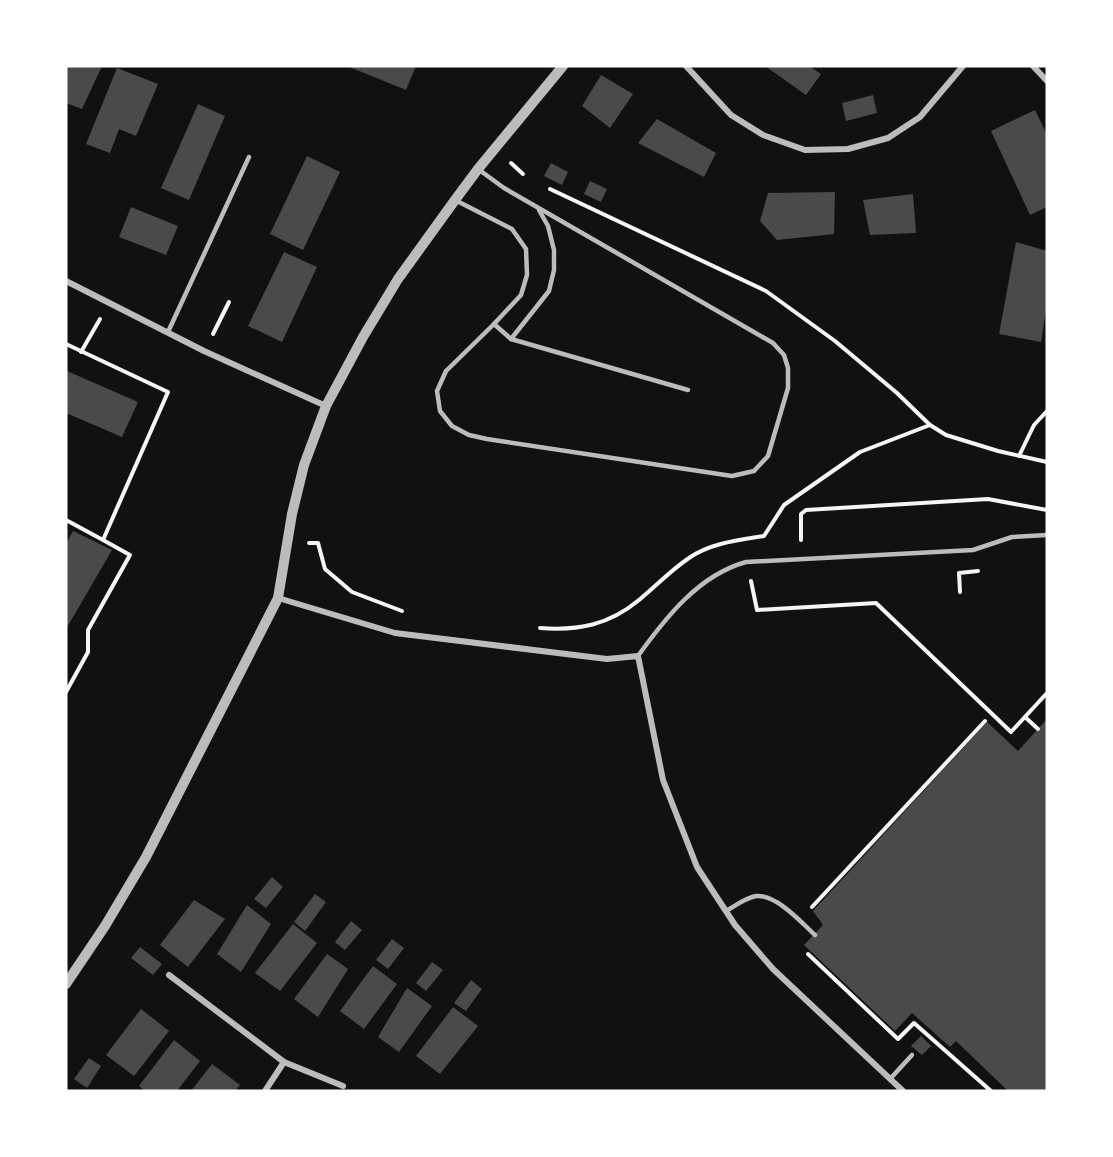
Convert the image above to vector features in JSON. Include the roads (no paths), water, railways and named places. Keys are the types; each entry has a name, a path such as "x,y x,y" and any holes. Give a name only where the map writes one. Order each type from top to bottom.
{"street":[{"path":"66,984 105,926 146,858 278,597 304,465 326,406 363,337 398,279 454,200 563,66"},
{"path":"686,66 731,115 763,135 805,150 848,149 888,138 920,117 963,66"},
{"path":"1033,66 1047,81"},
{"path":"66,281 204,351 326,406"},
{"path":"278,597 395,633 607,660 638,656 663,780 697,867 735,925 773,969 903,1091"},
{"path":"170,975 284,1062 343,1086"},
{"path":"265,1091 284,1062"}],"lane":[{"path":"168,332 249,157"},
{"path":"454,200 512,229 526,249 527,275 521,294 495,324 446,371 437,391 440,411 452,426 469,435 732,476 754,471 768,456 788,388 788,368 784,355 774,343 504,188 478,169"},
{"path":"511,339 549,291 554,270 554,250 548,226 537,207"},
{"path":"495,324 511,339 687,390"},
{"path":"638,656 657,629 703,582 728,567 746,562 974,550 1012,537 1047,535"},
{"path":"726,911 743,901 758,896 772,900 790,911 815,934"},
{"path":"890,1079 912,1055"}]}
